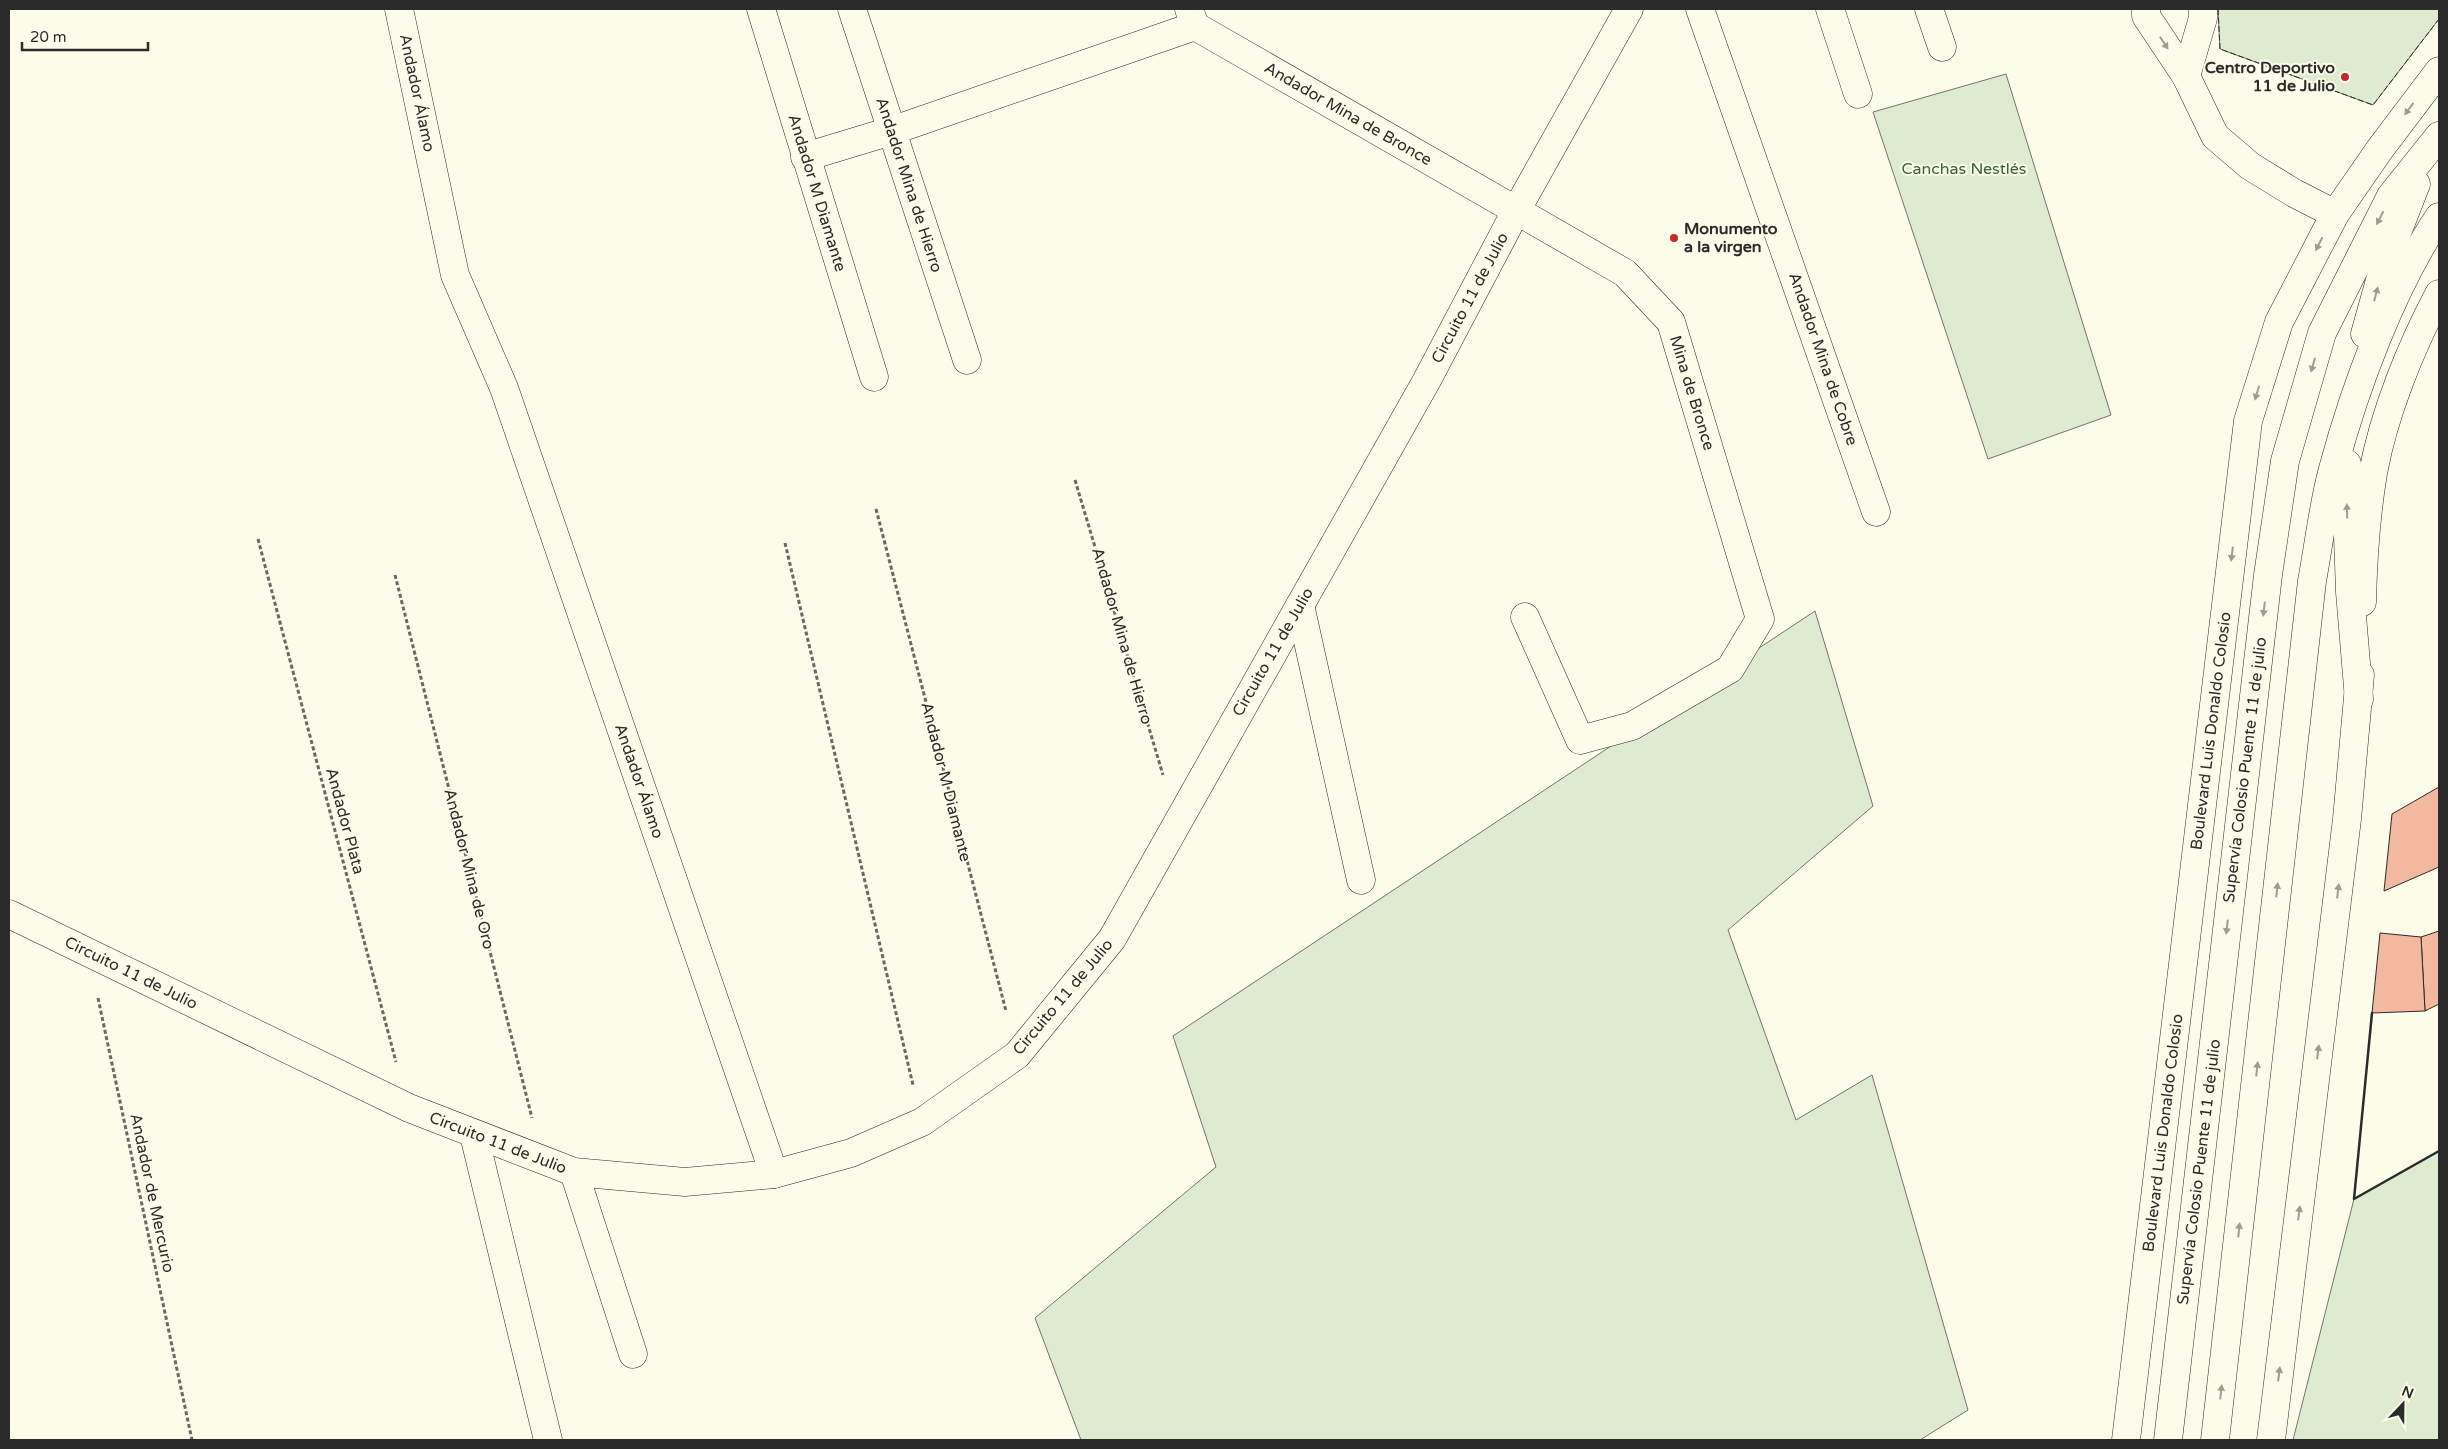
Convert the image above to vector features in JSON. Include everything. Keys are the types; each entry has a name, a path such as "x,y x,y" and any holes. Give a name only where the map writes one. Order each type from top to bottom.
{"street":[{"name":"Andador Álamo","path":"399,9 455,275 504,388 774,1174"},
{"name":"Andador M Diamante","path":"762,9 805,157 874,377"},
{"name":"Andador Mina de Hierro","path":"852,9 967,360"},
{"name":"Circuito 11 de Julio","path":"9,914 409,1108 543,1162 574,1172 685,1182 774,1174 851,1153 922,1122 1017,1056 1112,939 1427,380 1516,211 1629,9"},
{"name":"Andador Mina de Cobre","path":"1700,9 1876,512"},
{"path":"1830,9 1858,94"},
{"path":"1929,9 1942,47"},
{"path":"2146,9 2146,16 2186,76 2215,136 2250,166 2294,193 2335,214"},
{"path":"2186,76 2203,18 2203,9"},
{"path":"805,157 891,131 1192,17"},
{"name":"Andador Mina de Bronce","path":"1192,17 1516,211"},
{"name":"Boulevard Luis Donaldo Colosio","path":"2126,1440 2248,421 2279,322 2335,214 2380,149 2439,71"},
{"path":"2359,699 2350,592 2346,480 2361,349 2384,266 2412,191 2439,137"},
{"name":"Supervía Colosio Puente 11 de julio","path":"2168,1440 2268,574 2285,461 2322,333 2391,196 2439,137"},
{"name":"Mina de Bronce","path":"1516,211 1625,274 1671,322 1760,619 1730,669 1632,726 1580,740 1525,617"},
{"path":"2215,1440 2312,581 2333,470 2370,354 2421,244 2439,217"},
{"path":"2271,1440 2347,819 2359,699 2363,548 2373,471 2394,398 2422,327 2439,294"},
{"path":"1300,605 1361,880"},
{"path":"474,1135 548,1440"},
{"path":"574,1172 633,1354"}],"path":[{"name":"Andador Mina de Hierro","path":"1076,480 1165,783"},
{"name":"Andador M Diamante","path":"876,509 1017,1056"},
{"name":"Andador Plata","path":"258,539 409,1108"},
{"path":"784,543 922,1122"},
{"name":"Andador Mina de Oro","path":"396,575 543,1162"},
{"name":"Andador de Mercurio","path":"88,951 192,1440"}],"green space":[{"name":"Centro Deportivo 11 de Julio","path":"2218,9 2439,9 2439,19 2373,105 2220,49"},
{"name":"Canchas Nestlés","path":"2006,74 2111,415 1988,459 1873,112"},
{"path":"1815,611 1873,806 1728,930 1796,1120 1872,1075 1968,1410 1920,1440 1081,1440 1035,1318 1216,1167 1173,1036"},
{"path":"2439,1151 2439,1440 2293,1440 2354,1199"}],"building":[{"path":"2439,787 2439,867 2384,891 2392,814"},
{"path":"2439,931 2439,1004 2425,1011 2421,937"},
{"path":"2380,933 2421,937 2425,1011 2372,1013"}],"fence":[{"path":"2218,9 2220,49 2373,105 2439,19"}],"wall":[{"path":"2372,1013 2354,1199 2439,1151"}],"place":[{"name":"Centro Deportivo 11 de Julio","path":"2345,77"},
{"name":"Monumento a la virgen","path":"1674,238"}]}
